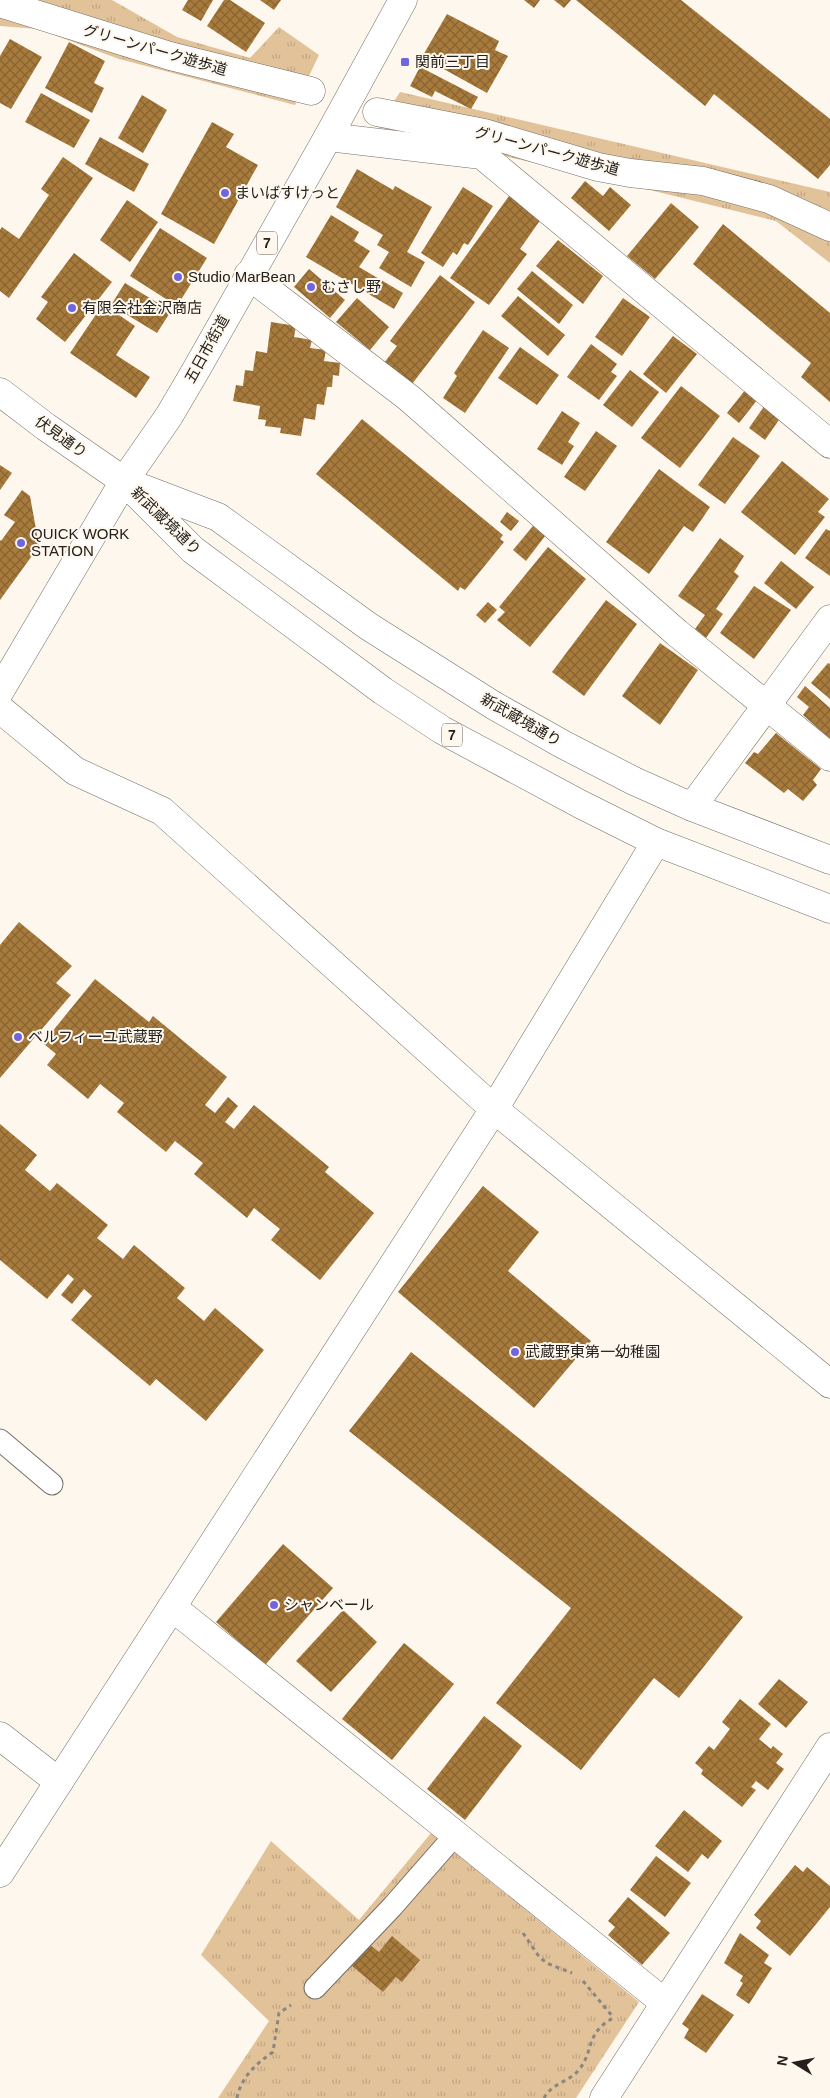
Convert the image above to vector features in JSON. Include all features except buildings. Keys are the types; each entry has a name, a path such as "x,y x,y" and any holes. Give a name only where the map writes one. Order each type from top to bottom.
{"street":[{"name":"五日市街道","path":"0,691 124,481 169,416 328,137 403,0"},
{"name":"グリーンパーク遊歩道","path":"0,3 170,56 311,91"},
{"name":"グリーンパーク遊歩道","path":"377,112 484,133 598,167 630,173 702,181 769,199 830,227"},
{"path":"328,137 482,155 830,444"},
{"path":"248,275 409,398 677,634 830,757"},
{"name":"伏見通り","path":"0,392 46,427 124,481"},
{"name":"新武蔵境通り","path":"124,481 218,517 368,626 493,705 634,781 692,807 830,860"},
{"name":"新武蔵境通り","path":"124,481 193,550 383,691 442,730 580,804 656,842 830,909"},
{"path":"692,807 830,619"},
{"path":"0,709 75,771 162,811 494,1109 830,1384"},
{"path":"0,1872 494,1109 656,842"},
{"path":"172,1607 665,2002"},
{"path":"0,1736 59,1782"},
{"path":"604,2098 830,1747"}],"lane":[{"path":"0,1440 52,1484"},
{"path":"315,1988 392,1907 456,1834"}],"path":[{"path":"237,2098 239,2087 252,2069 272,2052 279,2013 315,1988"},
{"path":"544,2098 557,2084 577,2072 586,2056 591,2039 599,2028 613,2017 620,2016"}],"green space":[{"path":"0,0 112,0 177,37 250,58 279,27 319,55 295,105 119,59 38,29 0,26"},
{"path":"400,92 830,192 830,263 776,221 605,179 377,127"},
{"path":"431,1833 639,2002 576,2098 218,2098 269,2021 201,1955 271,1841 359,1920"}],"place":[{"name":"関前三丁目","path":"405,62"},
{"name":"まいばすけっと","path":"225,193"},
{"name":"Studio MarBean","path":"178,277"},
{"name":"むさし野","path":"311,287"},
{"name":"有限会社金沢商店","path":"72,308"},
{"name":"QUICK WORK STATION","path":"21,543"},
{"name":"ベルフィーユ武蔵野","path":"18,1037"},
{"name":"武蔵野東第一幼稚園","path":"515,1352"},
{"name":"シャンベール","path":"274,1605"}]}
